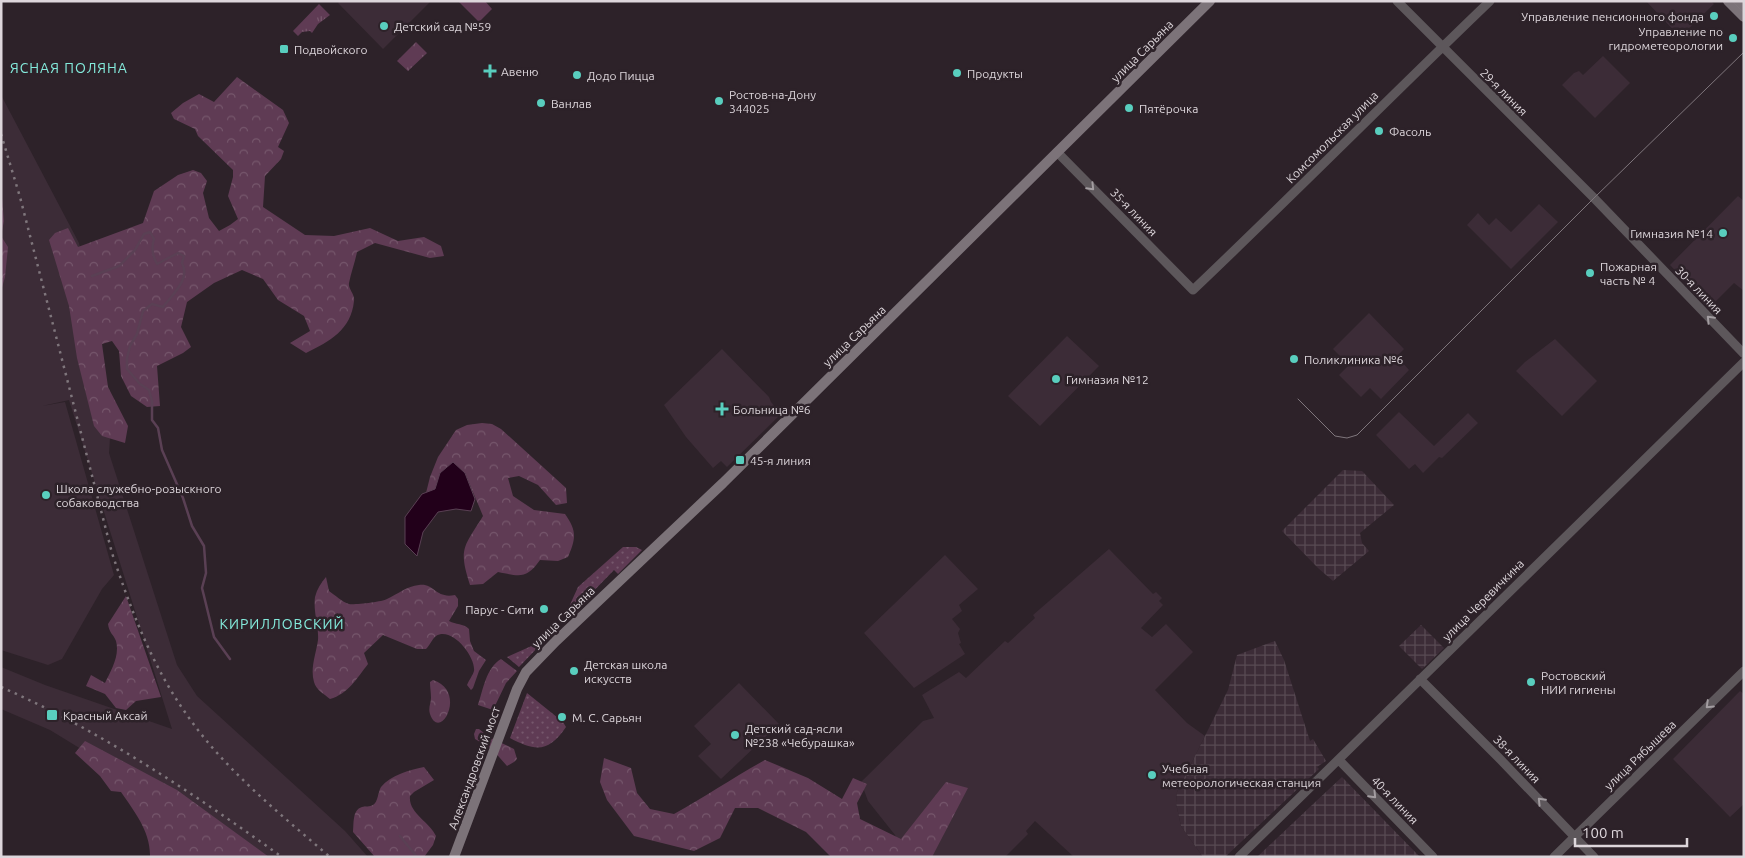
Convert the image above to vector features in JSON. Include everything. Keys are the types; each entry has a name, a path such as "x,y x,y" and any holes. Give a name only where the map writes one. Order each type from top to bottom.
{"main road":[{"name":"улица Сарьяна","path":"517,689 526,672 556,641 724,483 1210,1"},
{"path":"1728,1 1744,17"},
{"name":"Александровский мост","path":"454,857 517,689"}],"street":[{"name":"29-я линия","path":"1397,1 1595,199"},
{"name":"Комсомольская улица","path":"1193,290 1490,1"},
{"name":"35-я линия","path":"1057,152 1193,290"},
{"name":"30-я линия","path":"1595,199 1744,354"},
{"name":"улица Черевичкина","path":"1240,857 1583,518 1744,362"},
{"name":"улица Рябышева","path":"1554,857 1744,671"},
{"name":"38-я линия","path":"1420,679 1594,857"},
{"name":"40-я линия","path":"1339,760 1432,857"}],"shaded area":[{"name":"Детский сад №59","path":"340,1 431,1 383,49 338,3"},
{"path":"1646,1 1711,1 1714,4 1680,37"},
{"path":"1603,56 1630,83 1595,118 1562,85 1574,73 1579,71 1583,75"},
{"path":"1,95 79,243 112,408 109,453 177,665 197,696 345,831 368,857 252,857 179,809 50,730 1,709 1,667 45,685 172,729 69,400 42,406 65,402 114,575 102,589 62,659 48,665 1,650"},
{"name":"Гимназия №14","path":"1738,196 1744,201 1744,291 1734,283 1710,307 1670,265"},
{"path":"1539,204 1558,222 1511,269 1467,225 1478,213 1489,225 1496,218 1511,232"},
{"path":"1369,313 1404,349 1399,354 1403,359 1401,361 1409,370 1381,399 1370,388 1361,397 1339,375 1349,365 1333,349"},
{"name":"Гимназия №12","path":"1067,336 1099,366 1040,426 1008,396"},
{"path":"1555,339 1597,381 1562,416 1516,371"},
{"name":"Больница №6","path":"722,349 769,397 781,414 727,467 721,461 713,468 686,437 664,405"},
{"path":"1399,412 1434,446 1468,413 1478,423 1442,458 1439,457 1423,473 1415,464 1409,469 1376,435"},
{"path":"453,462 465,473 475,499 471,511 456,509 438,512 423,532 417,556 405,544 405,517 422,494 435,489 440,473"},
{"path":"1343,470 1362,471 1394,505 1360,533 1362,543 1369,551 1333,581 1282,531"},
{"path":"1109,549 1153,594 1156,592 1162,598 1159,601 1163,605 1141,628 1152,637 1166,624 1193,652 1155,690 1187,723 1205,736 1177,792 1176,803 1181,826 1203,857 1074,857 1035,821 1026,831 1028,834 1005,857 905,857 895,835 868,801 861,782 923,721 934,718 922,695 959,672 966,678 1005,641 1008,643 1035,618 1033,615"},
{"path":"945,555 978,589 959,605 962,611 952,619 960,629 958,633 961,643 959,644 965,654 914,688 864,633"},
{"path":"1421,625 1444,648 1422,669 1399,646"},
{"path":"1275,641 1284,660 1310,741 1313,739 1326,761 1317,767 1319,769 1225,857 1203,857 1181,826 1176,803 1177,792 1228,690 1237,655"},
{"name":"Детский сад-ясли №238 «Чебурашка»","path":"739,683 779,724 721,779 698,756 711,744 694,726"},
{"path":"1740,691 1744,694 1744,804 1730,817 1673,759"},
{"path":"1342,777 1420,857 1257,857 1312,805"}],"green space":[{"path":"485,1 492,9 479,22 459,2"},
{"path":"319,4 330,15 318,24 312,33 310,31 302,32 298,36 293,31"},
{"path":"416,42 427,53 408,71 397,61"},
{"path":"237,77 283,110 289,123 278,147 284,151 281,159 265,176 263,207 305,235 334,236 370,228 398,241 424,237 441,246 444,256 430,258 375,243 357,252 349,283 354,298 349,320 331,339 306,353 290,343 310,331 304,316 278,300 263,279 242,270 214,283 187,302 181,327 191,347 157,366 160,406 147,407 131,396 121,376 119,351 112,341 102,344 108,387 128,426 125,443 102,436 94,426 77,358 69,306 49,240 55,233 68,228 78,247 143,223 154,191 178,175 193,170 201,173 207,181 203,193 209,218 219,231 238,219 228,196 233,170 198,136 195,129 174,119 171,113 183,103 199,94 214,102"},
{"path":"1,187 4,221 1,236"},
{"path":"1,236 8,247 5,277 1,291"},
{"path":"492,424 501,429 566,488 567,503 556,505 538,485 519,476 508,478 513,496 534,510 565,514 572,525 574,540 568,557 558,561 540,560 530,571 522,575 498,572 483,584 470,585 464,563 465,548 483,516 465,473 440,473 435,490 426,493 438,457 456,430 467,425"},
{"path":"623,547 636,547 642,550 618,574 614,570 579,606 581,609 574,615 568,609 578,587"},
{"path":"326,577 329,591 349,604 384,600 419,585 429,586 443,595 455,595 458,599 458,606 449,621 469,629 470,641 474,651 486,660 479,671 473,688 471,690 467,685 474,671 474,665 467,651 456,639 442,634 436,636 426,649 417,649 383,635 364,653 368,664 347,689 330,699 320,692 316,687 313,677 318,640 315,597 319,586"},
{"path":"126,596 161,697 136,701 126,710 116,708 105,694 86,686 91,675 105,683 112,668 117,647 108,624"},
{"path":"536,644 540,645 519,667 507,657"},
{"path":"501,659 517,671 506,683 493,710 478,705 488,674"},
{"path":"433,680 443,686 449,694 448,712 445,719 440,722 434,721 429,712 431,698 430,682"},
{"path":"527,693 563,722 566,727 548,745 541,747 527,746 510,738"},
{"path":"476,729 514,749 517,759 507,766 492,749 475,739"},
{"path":"85,741 177,790 269,857 150,857 150,848 145,830 121,792 111,791 100,776 75,753"},
{"path":"604,758 631,768 637,793 650,809 674,814 765,760 808,778 842,799 853,778 867,784 857,803 860,819 901,839 946,782 968,788 932,857 831,857 806,832 758,808 735,808 720,838 694,851 634,836 607,800 600,782"},
{"path":"424,767 434,780 414,792 410,796 410,802 436,836 433,845 424,857 375,857 353,832 354,818 357,811 362,807 375,804 381,787 390,779 406,771"}],"waterway":[{"path":"92,276 119,266 135,250 144,234 150,232 154,239 152,252 157,264 178,253 184,256 182,263 184,275 175,292 163,307 152,304 143,311 137,334 130,346 127,369 140,384 149,390 152,401 152,420 158,428 162,450 183,498 192,526 204,546 206,573 202,588 214,637 230,659"},
{"path":"400,836 417,857"}],"tram line":[{"path":"1732,1 1744,13"},
{"path":"1298,399 1335,436 1347,438 1357,435 1594,198 1744,52"}],"railway":[{"path":"1,134 20,197 112,553 153,657 187,715 218,754 254,790 330,857"},
{"path":"1,687 75,723 146,765 282,857"}],"place":[{"name":"Управление пенсионного фонда","path":"1714,16"},
{"name":"Детский сад №59","path":"384,26"},
{"name":"Управление по гидрометеорологии","path":"1733,38"},
{"name":"Подвойского","path":"284,49"},
{"name":"Авеню","path":"490,71"},
{"name":"Продукты","path":"957,73"},
{"name":"Додо Пицца","path":"577,75"},
{"name":"Ростов-на-Дону 344025","path":"719,101"},
{"name":"Ванлав","path":"541,103"},
{"name":"Пятёрочка","path":"1129,108"},
{"name":"Фасоль","path":"1379,131"},
{"name":"Гимназия №14","path":"1723,233"},
{"name":"Пожарная часть № 4","path":"1590,273"},
{"name":"Поликлиника №6","path":"1294,359"},
{"name":"Гимназия №12","path":"1056,379"},
{"name":"Больница №6","path":"722,409"},
{"name":"45-я линия","path":"740,460"},
{"name":"Школа служебно-розыскного собаководства","path":"46,495"},
{"name":"Парус - Сити","path":"544,609"},
{"name":"Детская школа искусств","path":"574,671"},
{"name":"Ростовский НИИ гигиены","path":"1531,682"},
{"name":"Красный Аксай","path":"52,715"},
{"name":"М. С. Сарьян","path":"562,717"},
{"name":"Детский сад-ясли №238 «Чебурашка»","path":"735,735"},
{"name":"Учебная метеорологическая станция","path":"1152,775"}],"district":[{"name":"ЯСНАЯ ПОЛЯНА","path":"69,68"},
{"name":"КИРИЛЛОВСКИЙ","path":"282,624"}]}
